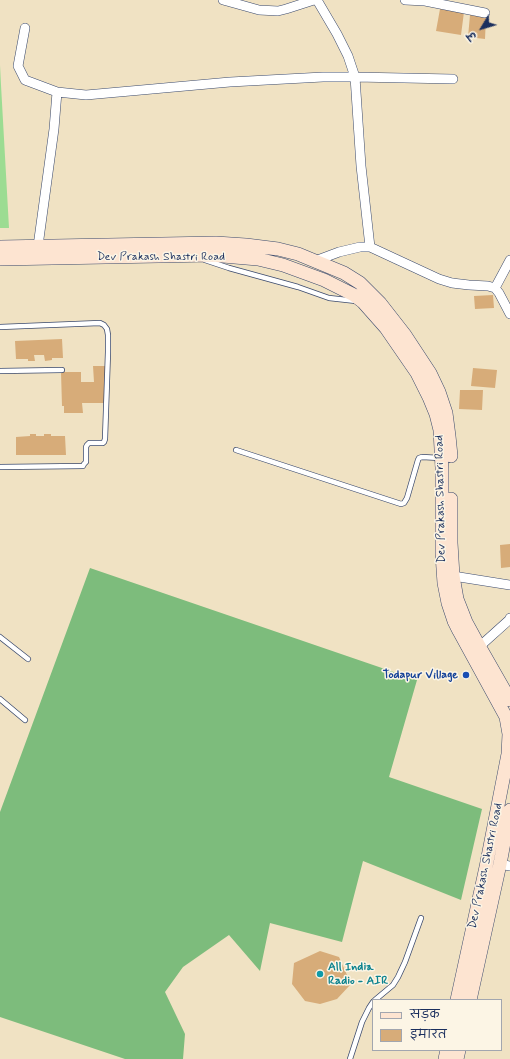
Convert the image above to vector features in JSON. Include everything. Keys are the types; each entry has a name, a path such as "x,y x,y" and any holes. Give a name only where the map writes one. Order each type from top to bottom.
{"street":[{"path":"223,0 248,8 273,11 286,9 314,0"},
{"path":"317,0 348,56 355,77 358,102 361,166 370,246"},
{"path":"405,0 425,1 485,13"},
{"path":"25,28 18,66 25,80 57,92 86,95 230,82 323,77 453,79"},
{"path":"38,246 53,137 57,92"},
{"name":"Dev Prakash Shastri Road","path":"0,247 230,244 262,246 298,254 344,272 365,287 380,303 418,353 439,392 446,413 450,436 451,543 453,576 457,599 466,622 479,647 510,700"},
{"path":"304,272 312,260 339,252 370,246 439,279 452,283 495,288 510,314"},
{"name":"Dev Prakash Shastri Road","path":"0,258 211,255 258,259 283,265 304,272 342,289 354,295 363,302 398,344 424,385 436,414 440,430 442,458 442,554 444,584 448,603 459,631 506,717 509,734 499,867 457,999"},
{"path":"495,288 510,260"},
{"path":"453,576 510,585"},
{"path":"479,647 510,618"},
{"name":"Dev Prakash Shastri Road","path":"470,999 510,810"}],"lane":[{"path":"193,255 229,268 298,287 329,298 363,302"},
{"path":"0,327 100,323 104,325 108,335 108,370 104,442 89,443 87,445 86,462 83,466 0,467"},
{"path":"0,371 62,370"},
{"path":"236,450 401,504 404,503 407,498 419,458 442,458"},
{"path":"0,637 28,659"},
{"path":"0,699 25,720"},
{"path":"376,999 398,978 421,918"},
{"path":"350,1059 362,1022 368,1008 372,1003"}],"green space":[{"path":"0,65 1,85 9,228 0,228"},
{"path":"90,568 417,680 389,777 482,809 461,900 363,861 342,942 270,923 260,971 229,935 183,967 165,992 185,1034 183,1059 125,1059 0,1017 0,812"}],"building":[{"path":"440,9 464,12 461,35 436,31"},
{"path":"470,15 486,17 485,39 468,37"},
{"path":"493,295 494,308 475,309 474,296"},
{"path":"62,339 63,358 52,358 52,360 45,361 44,355 34,355 35,361 28,361 28,359 16,359 15,341"},
{"path":"93,366 105,366 105,403 82,403 83,413 64,413 64,406 62,406 61,372 81,372 81,382 94,382"},
{"path":"473,368 497,370 495,388 471,386"},
{"path":"460,390 483,390 482,410 459,409"},
{"path":"30,434 36,434 36,436 51,434 51,436 65,436 66,455 16,455 16,437 30,436"},
{"path":"510,544 510,567 501,568 500,545"},
{"name":"All India Radio - AIR","path":"320,951 339,957 351,984 337,999 320,1004 305,1001 292,984 294,963"}],"place":[{"name":"Todapur Village","path":"466,675"},
{"name":"All India Radio - AIR","path":"320,974"}]}
